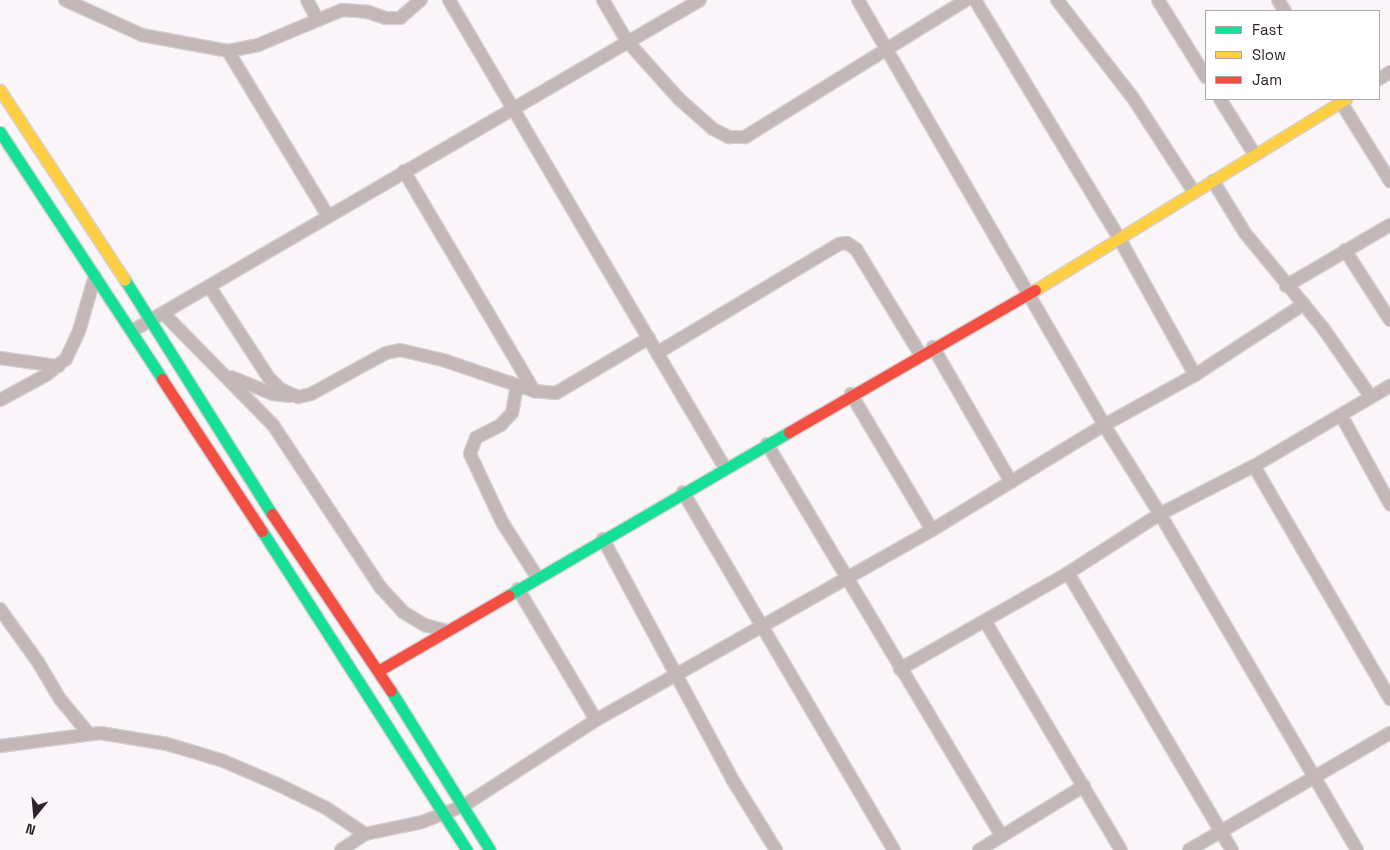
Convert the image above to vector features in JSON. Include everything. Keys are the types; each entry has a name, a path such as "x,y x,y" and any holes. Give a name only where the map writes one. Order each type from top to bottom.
{"main road":[{"path":"0,91 152,320 258,493 378,671 490,850"},
{"path":"378,671 851,394 1029,293 1118,236 1213,181 1342,100"},
{"path":"0,132 132,331 467,850"}],"street":[{"path":"65,0 142,35 228,51 258,45 342,10 356,10 385,18 400,18 421,0"},
{"path":"308,0 317,19"},
{"path":"450,0 725,468"},
{"path":"603,0 627,40 679,99 713,129 729,137 744,137 888,50 966,0"},
{"path":"132,331 627,40 700,0"},
{"path":"858,0 1029,293 1104,426 1160,514 1312,778 1357,850"},
{"path":"975,0 1118,236 1195,375"},
{"path":"1057,0 1133,98 1194,192"},
{"path":"1158,0 1205,75"},
{"path":"228,51 328,216"},
{"path":"1221,100 1255,155"},
{"path":"1342,100 1390,181"},
{"path":"404,171 534,391"},
{"path":"1213,181 1245,233 1286,286 1304,304 1370,397"},
{"path":"1286,286 1390,225"},
{"path":"657,353 839,244 847,243 856,249 920,354"},
{"path":"1345,250 1390,320"},
{"path":"0,400 58,366 66,359 78,331 95,276"},
{"path":"210,286 269,378 280,389 298,397"},
{"path":"341,850 365,834 391,831 445,815 463,806 596,720 765,628 932,530 1104,426 1195,375 1304,304"},
{"path":"163,313 228,376 273,425 381,588 403,612 424,625 447,631"},
{"path":"228,376 273,394 298,397 311,394 386,353 400,350 443,360 534,391 556,393 649,338"},
{"path":"933,347 1011,482"},
{"path":"0,358 58,366"},
{"path":"517,385 515,405 508,419 476,438 470,454 502,522 537,577"},
{"path":"900,669 1068,573 1160,514 1254,466 1390,386"},
{"path":"851,394 932,530"},
{"path":"1341,415 1390,504"},
{"path":"767,444 848,578 900,669 1002,836"},
{"path":"1254,466 1390,699"},
{"path":"683,492 765,628 894,850"},
{"path":"602,539 758,824 776,850"},
{"path":"1068,573 1232,850"},
{"path":"518,589 596,720"},
{"path":"0,609 38,662 60,700 89,734"},
{"path":"985,621 1121,850"},
{"path":"1189,850 1390,732"},
{"path":"0,746 89,734 114,734 167,744 221,760 326,808 365,834"},
{"path":"979,850 1084,786"}],"traffic: fast":[{"path":"0,132 162,379"},
{"path":"125,280 272,514"},
{"path":"509,595 789,432"},
{"path":"262,531 467,850"},
{"path":"391,691 490,850"}],"traffic: slow":[{"path":"0,90 125,280"},
{"path":"1035,290 1344,100"}],"traffic: jam":[{"path":"789,432 1035,290"},
{"path":"162,379 262,531"},
{"path":"272,514 391,691"},
{"path":"378,671 509,595"}]}
